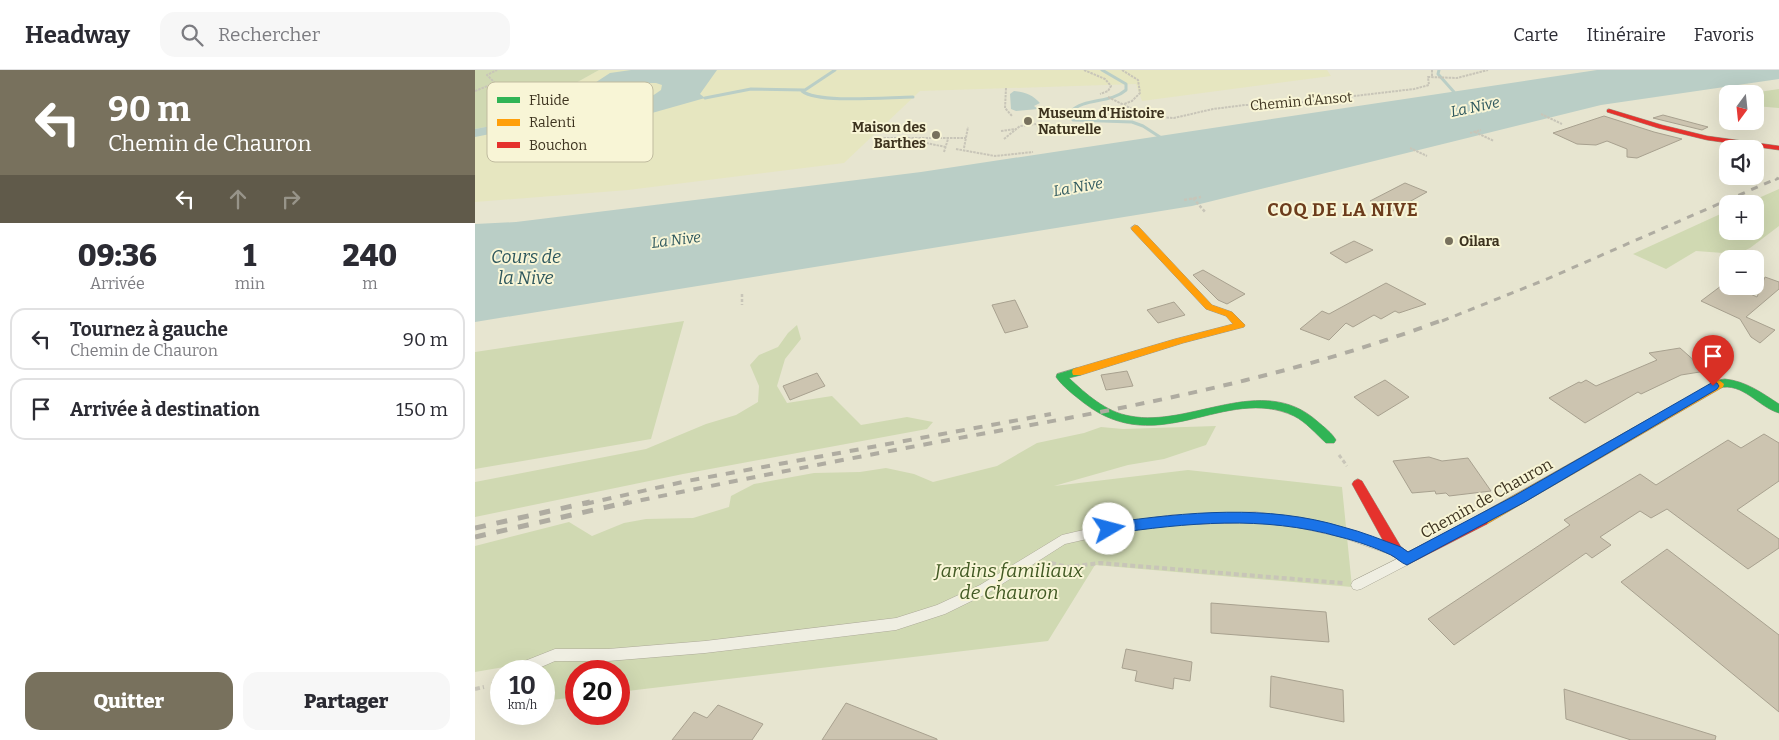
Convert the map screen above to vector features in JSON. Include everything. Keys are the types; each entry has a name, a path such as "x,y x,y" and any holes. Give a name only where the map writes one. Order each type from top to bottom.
{"street":[{"path":"1609,111 1660,127 1707,138 1779,148"},
{"path":"1135,228 1209,307 1229,314 1240,325 1179,341 1061,377 1096,406 1125,420 1154,422 1246,407 1281,407 1297,413 1330,440"},
{"name":"Chemin de Chauron","path":"1407,559 1519,500 1723,382 1733,382 1779,409"},
{"path":"1358,484 1396,552 1407,559"}],"lane":[{"path":"543,660 555,655 705,648 896,624 940,610 984,589 1062,540 1109,529 1172,520 1256,517 1300,523 1342,532 1396,552"},
{"path":"1357,585 1407,559"}],"path":[{"path":"494,82 487,75 497,70"},
{"path":"1084,70 1105,79 1111,86 1108,91 1100,94"},
{"path":"1122,70 1138,80 1140,93 1132,101 1123,104"},
{"path":"1432,70 1433,77 1447,78 1469,76 1488,70"},
{"name":"Chemin d'Ansot","path":"1108,96 1146,116 1174,118 1213,109 1245,105 1286,104 1414,89 1429,85 1428,77 1433,77"},
{"path":"475,91 487,86"},
{"path":"1006,88 1005,108 1012,116"},
{"path":"1537,115 1543,114 1563,124"},
{"path":"1004,139 1020,126 1037,125 1039,131"},
{"path":"964,148 968,127"},
{"path":"1001,131 1017,129"},
{"path":"1470,133 1481,130"},
{"path":"1475,132 1494,141"},
{"path":"880,138 911,140 966,138"},
{"path":"944,152 948,138"},
{"path":"911,140 946,147"},
{"path":"1410,148 1427,156"},
{"path":"956,149 992,156 1033,152"},
{"path":"1183,200 1201,197"},
{"path":"1193,198 1206,213"},
{"path":"742,296 742,304"},
{"path":"1330,440 1358,484"},
{"path":"1051,563 1068,567 1100,562 1357,585"}],"green space":[{"path":"475,70 599,70 578,82 487,82 487,127 475,129"},
{"path":"599,70 1327,70 1331,76 1142,101 1136,84 920,91 844,163 628,190 475,202 475,129 487,127 487,162 653,162 653,82 578,82"},
{"path":"1779,89 1779,108 1764,107 1764,91"},
{"path":"1779,189 1779,226 1764,237 1764,196"},
{"path":"1719,215 1719,240 1761,240 1746,250 1719,250 1719,253 1696,251 1666,269 1633,254"},
{"path":"684,321 651,439 475,469 475,352"},
{"path":"797,325 801,339 785,359 777,386 787,403 832,396 861,425 907,417 933,422 927,429 683,474 475,517 475,482 646,449 706,424 736,415 758,402 759,386 750,365 759,355 778,347 788,333"},
{"name":"Jardins familiaux de Chauron","path":"1216,426 1206,445 1164,459 1128,465 1054,486 1188,470 1342,487 1352,587 1095,565 1048,641 630,691 630,660 565,660 565,698 555,700 555,660 490,660 490,669 475,672 475,546 569,522 592,536 624,523 646,519 693,518 729,507 731,496 754,484 814,473 860,472 886,468 914,474 933,482 997,466 1037,443 1084,433 1101,427 1123,429"}],"water":[{"path":"631,70 717,70 700,94 705,98 653,113 653,95 661,90 662,85 653,82 596,82 610,73"},
{"name":"Cours de la Nive","path":"1597,70 1779,70 1779,79 1738,85 1719,85 1719,88 1601,105 1192,206 475,322 475,224 516,222 921,172"},
{"path":"1014,91 1025,93 1035,98 1040,103 1034,106 1038,109 1016,111 1011,109 1010,94"}],"building":[{"path":"1663,115 1708,127 1702,130 1653,118"},
{"path":"1604,116 1682,139 1637,158 1627,157 1627,149 1607,141 1596,145 1577,144 1553,133"},
{"path":"1405,183 1427,192 1393,211 1370,201"},
{"path":"1354,241 1373,250 1346,263 1330,253"},
{"path":"1203,270 1245,294 1227,304 1218,300 1193,275"},
{"path":"1765,277 1779,282 1779,289 1746,317 1775,330 1760,343 1751,337 1740,319 1701,301 1719,288 1719,295 1753,295 1757,297 1758,295 1764,295"},
{"path":"1386,283 1426,304 1399,313 1395,311 1381,319 1374,315 1353,327 1346,323 1329,340 1300,329 1322,311 1329,314"},
{"path":"1015,300 1028,327 1005,333 992,305"},
{"path":"1174,302 1185,315 1158,323 1147,310"},
{"path":"1680,348 1706,371 1681,375 1641,394 1638,392 1585,423 1549,398 1579,382 1581,383 1586,380 1596,386 1657,360 1649,353"},
{"path":"1127,371 1133,386 1106,390 1101,375"},
{"path":"817,373 825,386 790,400 783,386"},
{"path":"1385,380 1409,397 1378,416 1354,397"},
{"path":"1764,434 1779,443 1779,481 1737,510 1779,539 1779,548 1748,569 1667,509 1651,518 1640,511 1600,537 1611,545 1592,558 1586,553 1454,645 1428,619 1570,525 1564,520 1640,474 1656,485 1728,440 1741,448"},
{"path":"1429,457 1442,461 1468,458 1491,491 1449,496 1446,493 1436,494 1435,491 1412,493 1393,461"},
{"path":"1667,549 1779,635 1779,712 1621,582"},
{"path":"1211,603 1326,612 1329,642 1211,633"},
{"path":"1126,649 1192,662 1190,681 1174,678 1173,689 1135,681 1137,671 1122,668"},
{"path":"1271,676 1343,690 1344,722 1270,707"},
{"path":"1564,689 1716,736 1715,740 1631,740 1566,719"},
{"path":"846,703 937,739 937,740 822,740"},
{"path":"718,705 763,724 752,740 672,740 694,712 707,718"}],"waterway":[{"path":"705,98 751,89 805,90 835,70"},
{"path":"1102,70 1126,84 1126,90 1113,97 1076,107 1070,112 1073,120 1132,122 1143,126 1163,139"},
{"path":"1439,70 1438,74 1454,92"},
{"path":"802,91 810,95 838,99 913,97"},
{"path":"475,133 487,131"}],"railway":[{"path":"1442,321 1547,279 1778,178"},
{"path":"1775,180 1779,178"},
{"path":"623,504 847,459 1099,412 1216,387 1331,357 1445,319"},
{"path":"585,504 687,481 1051,414"},
{"path":"475,528 590,502"},
{"path":"475,537 629,502"}],"traffic: fast":[{"path":"1077,372 1061,377 1098,407 1124,419 1144,422 1157,421 1237,406 1269,405 1298,413 1311,422 1330,440"},
{"path":"1719,384 1725,382 1741,386 1779,409"}],"traffic: slow":[{"path":"1077,372 1179,341 1240,325 1229,314 1209,307 1135,228"},
{"path":"1482,520 1719,384"}],"traffic: jam":[{"path":"1609,111 1660,127 1707,138 1779,148"},
{"path":"1358,484 1396,551 1407,559 1482,520"}],"place":[{"name":"Museum d'Histoire Naturelle","path":"1028,121"},
{"name":"Maison des Barthes","path":"936,135"},
{"name":"Oilara","path":"1449,241"}],"district":[{"name":"COQ DE LA NIVE","path":"1343,210"}],"route":[{"path":"1109,529 1172,520 1222,516 1256,517 1300,523 1342,532 1396,552 1407,559 1519,500 1713,386"}],"water label":[{"name":"La Nive","path":"1475,107"},
{"name":"La Nive","path":"1078,187"},
{"name":"La Nive","path":"676,240"}]}
